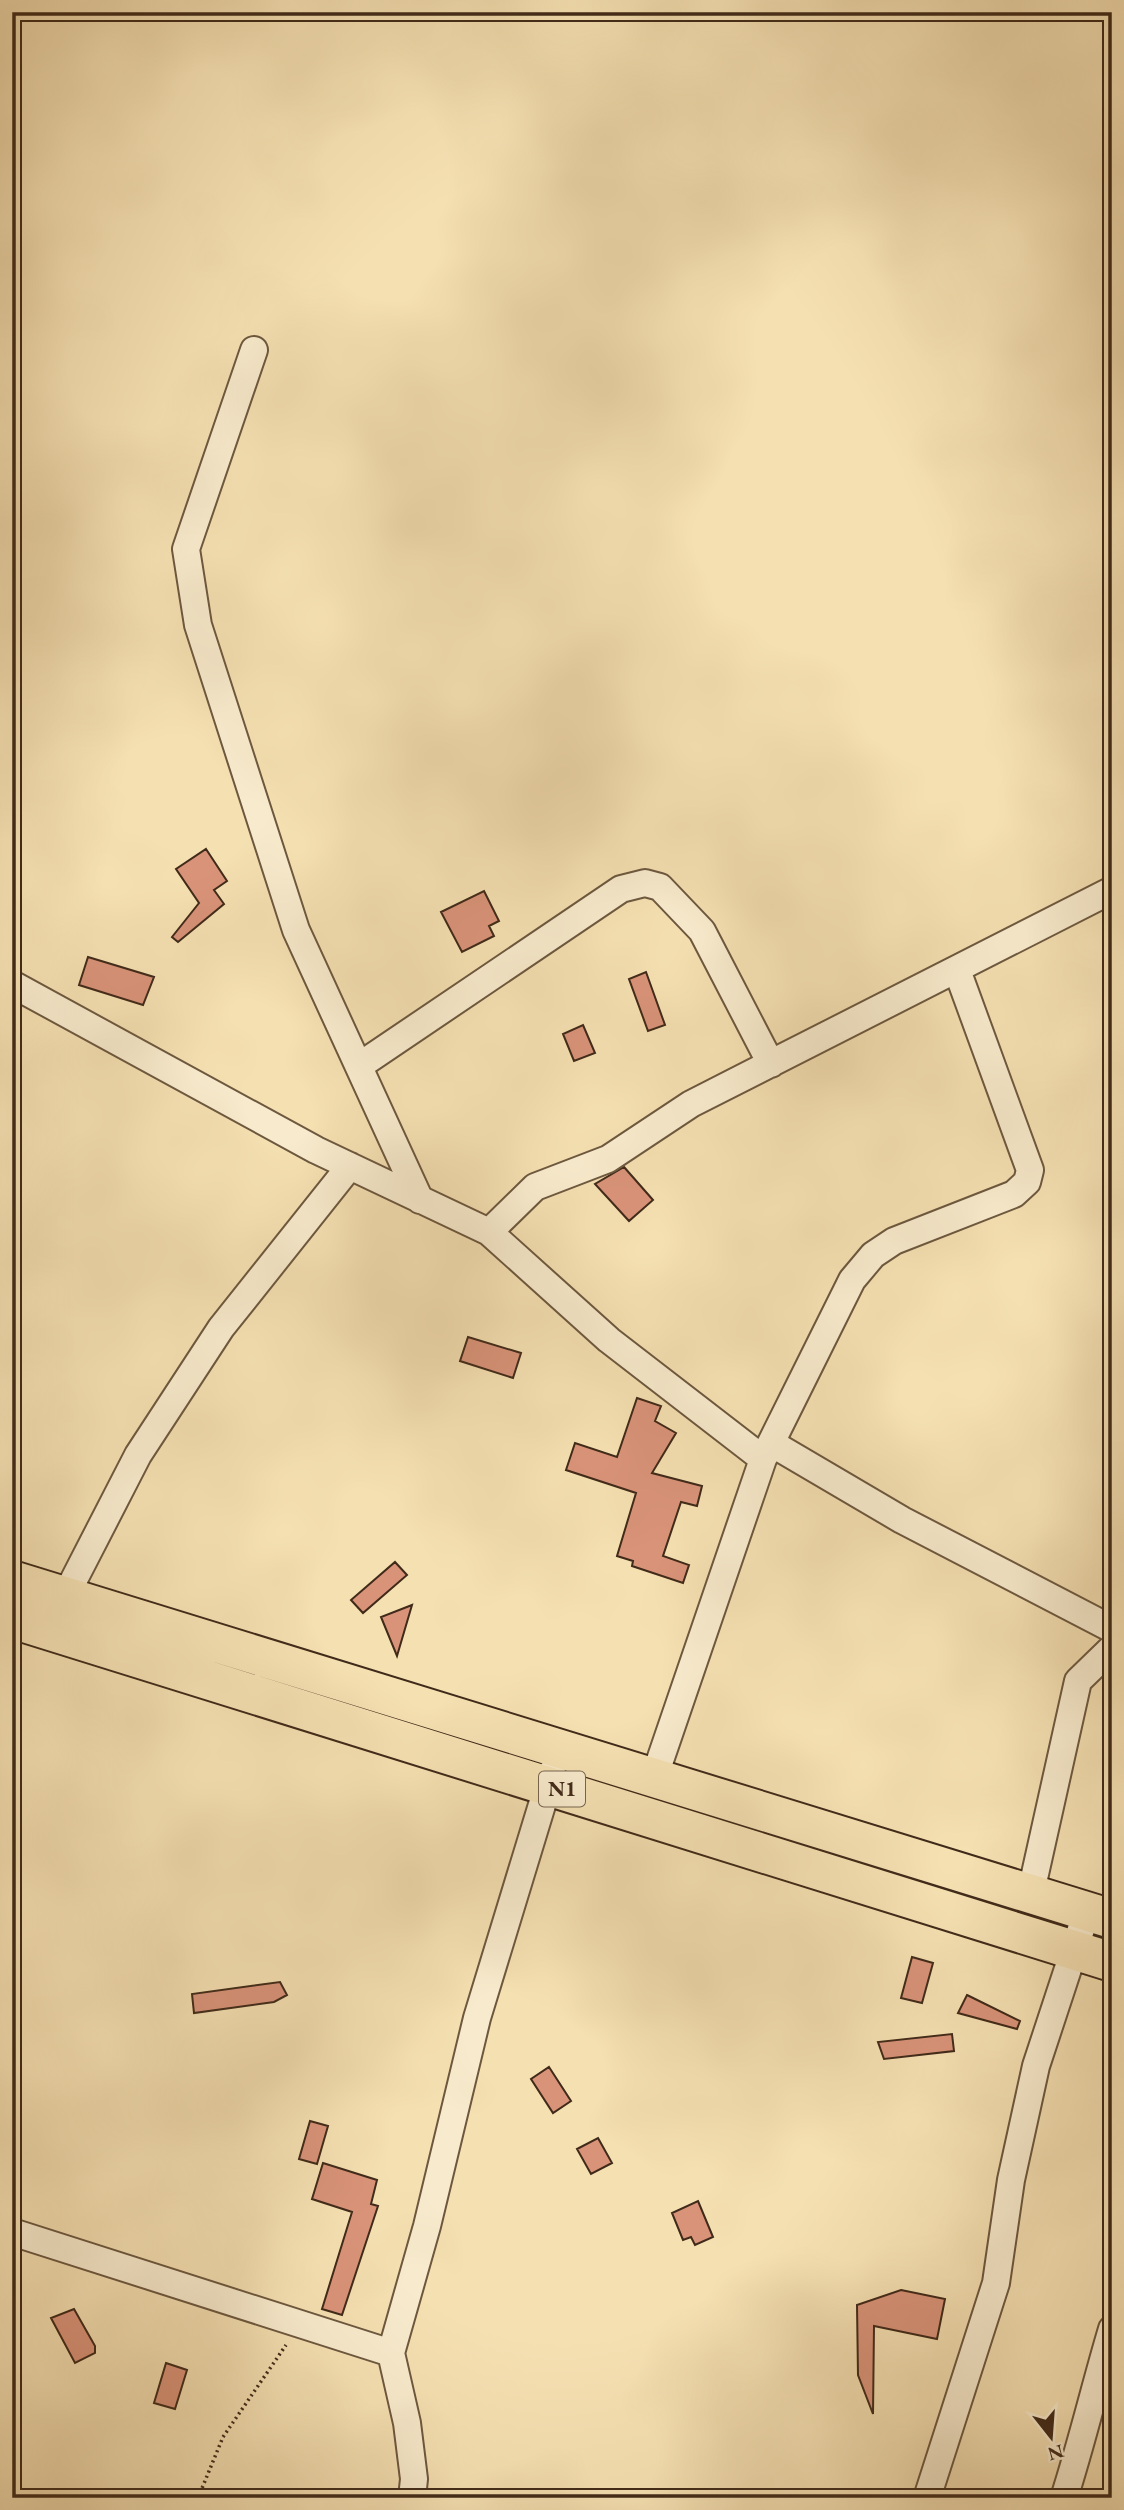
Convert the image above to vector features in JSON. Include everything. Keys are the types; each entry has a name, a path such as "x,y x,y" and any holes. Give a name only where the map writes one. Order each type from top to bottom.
{"highway":[{"name":"N1","path":"12,1580 1112,1962"},
{"name":"N1","path":"12,1619 554,1767 654,1778 1099,1915"}],"street":[{"path":"254,350 186,548 190,590 198,625 296,930 420,1200"},
{"path":"359,1066 621,890 645,884 660,887 702,931 771,1064"},
{"path":"489,1232 535,1187 608,1159 691,1104 1112,890"},
{"path":"654,1778 767,1451 852,1280 873,1255 894,1241 1014,1194 1027,1182 1030,1170 957,970"},
{"path":"12,984 350,1166 489,1232 609,1340 767,1451 1112,1629"},
{"path":"65,1597 138,1455 221,1328 350,1166"},
{"path":"1031,1892 1078,1681 1112,1648"},
{"path":"412,2498 414,2479 407,2423 391,2353 427,2226 477,2018 554,1767"},
{"path":"928,2498 996,2283 1011,2179 1036,2066 1075,1950 1099,1915"},
{"path":"12,2232 391,2353"},
{"path":"1064,2498 1085,2435 1091,2398 1112,2329"}],"path":[{"path":"198,2498 223,2437 267,2377 300,2322"}],"building":[{"path":"206,849 227,881 214,890 224,904 178,942 172,937 199,903 176,869"},
{"path":"484,891 499,921 489,926 494,936 462,952 441,912"},
{"path":"88,957 154,977 143,1005 79,985"},
{"path":"646,972 665,1025 648,1031 629,979"},
{"path":"583,1025 595,1053 574,1061 563,1034"},
{"path":"624,1167 653,1200 629,1221 595,1184"},
{"path":"468,1337 521,1353 513,1378 460,1361"},
{"path":"637,1398 661,1406 655,1421 676,1433 652,1473 702,1486 697,1506 681,1502 663,1556 689,1565 683,1583 632,1566 633,1561 617,1556 636,1493 566,1470 575,1443 617,1457"},
{"path":"395,1562 407,1575 363,1613 351,1600"},
{"path":"412,1605 397,1656 381,1617"},
{"path":"912,1957 933,1963 922,2003 901,1998"},
{"path":"280,1982 287,1995 274,2002 194,2013 192,1994"},
{"path":"967,1995 1020,2021 1017,2029 958,2013"},
{"path":"952,2034 954,2051 884,2059 878,2042"},
{"path":"549,2067 571,2101 553,2113 531,2079"},
{"path":"310,2121 328,2126 317,2164 299,2159"},
{"path":"598,2138 612,2163 591,2174 577,2149"},
{"path":"323,2163 377,2180 371,2204 378,2206 342,2315 322,2309 352,2212 312,2199"},
{"path":"698,2201 713,2237 695,2245 691,2237 683,2240 672,2213"},
{"path":"901,2290 945,2299 937,2339 874,2326 873,2414 858,2375 857,2305"},
{"path":"74,2309 95,2346 95,2353 75,2363 51,2318"},
{"path":"166,2363 187,2370 175,2409 154,2403"}]}
